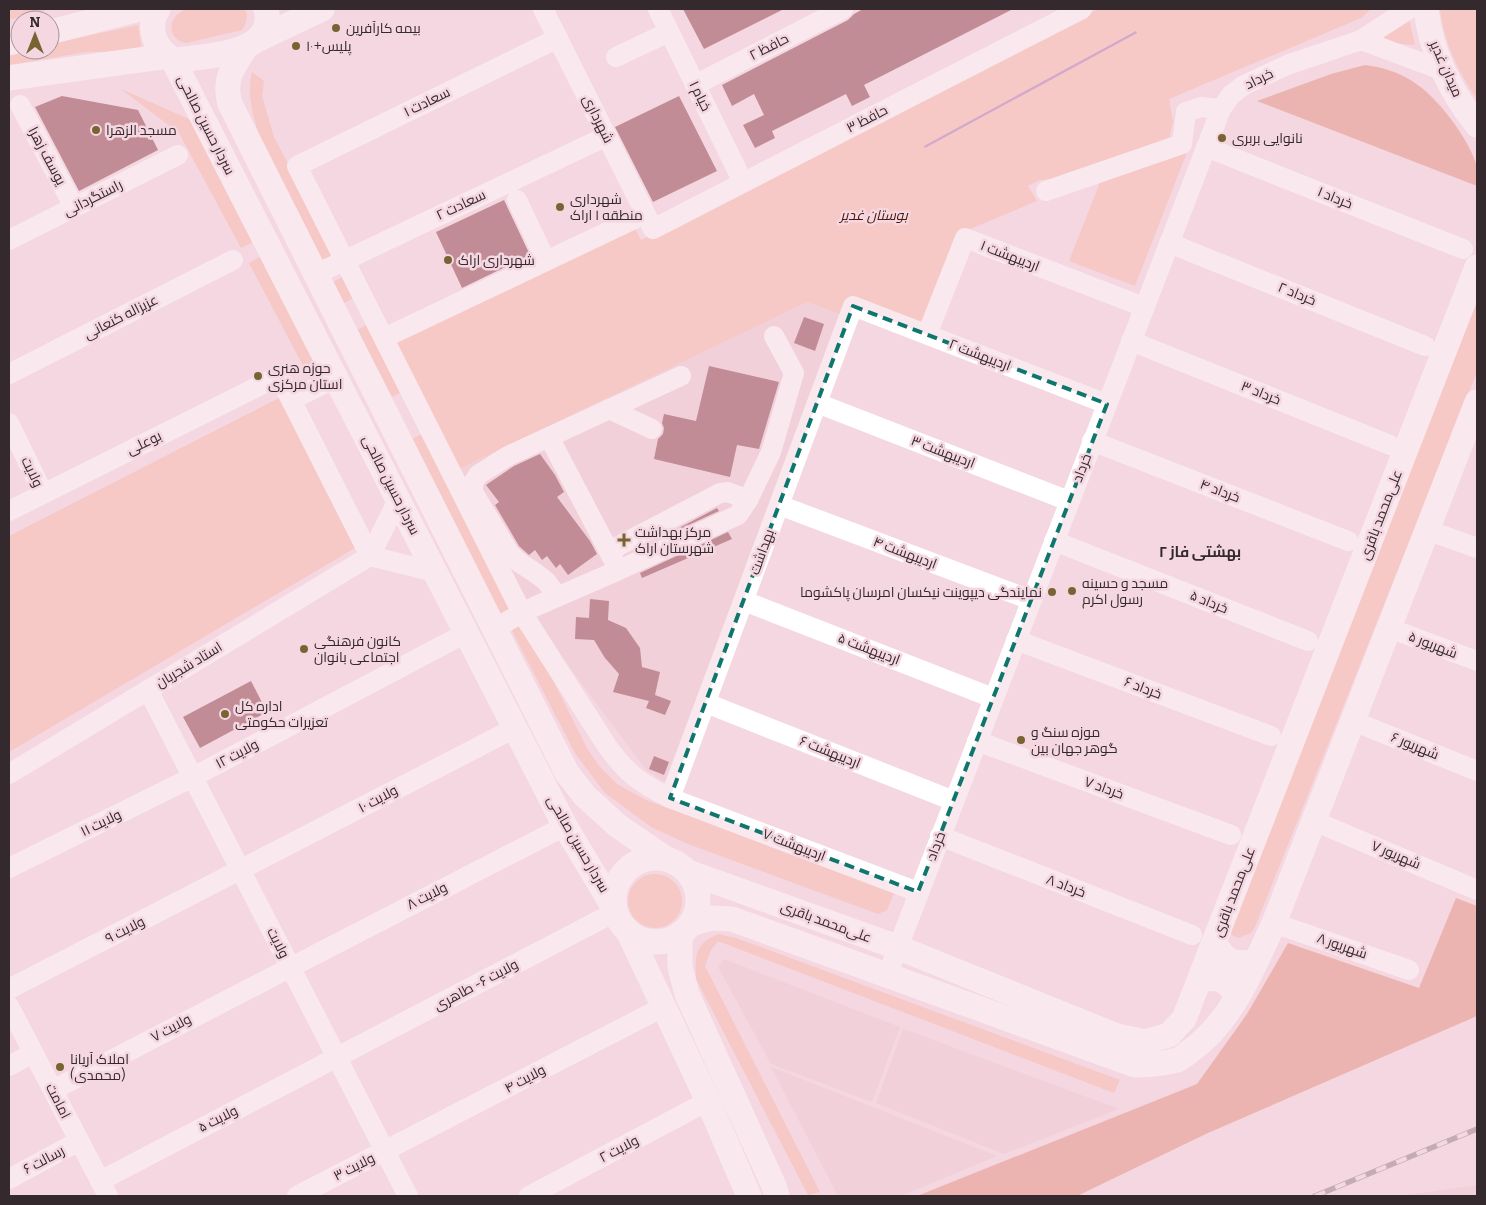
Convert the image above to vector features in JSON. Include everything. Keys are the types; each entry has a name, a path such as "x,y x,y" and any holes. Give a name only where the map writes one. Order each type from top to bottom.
{"main road":[{"name":"سردار حسین صالحی","path":"158,9 153,20 153,32 159,48 170,58 208,129 565,826 619,917 664,1006 749,1196"},
{"name":"سردار حسین صالحی","path":"266,9 267,22 265,30 233,68 227,87 230,104 237,119 566,773 585,796 618,826 665,858"},
{"path":"9,78 170,58 210,56 253,43 322,9"},
{"name":"میدان غدیر","path":"1426,9 1431,39 1444,71 1465,109 1477,125"},
{"path":"60,29 128,11"},
{"path":"208,129 212,120 219,115 228,114 237,119"},
{"name":"علی‌محمد باقری","path":"688,872 897,947 1117,1036 1145,1042 1169,1035 1184,1020 1200,978 1203,939 1470,258"},
{"path":"777,1196 687,994 680,967 686,929 697,912 696,884 688,872 678,863 665,858 651,858 638,862 626,870 618,881 614,894 619,917 638,938 648,941 665,941 686,929 711,918 732,919 1135,1065 1154,1065 1178,1060 1203,1042 1227,1014 1256,962 1274,923 1427,530 1472,430 1477,402"},
{"path":"1203,939 1227,960 1240,964 1256,962"},
{"path":"1200,978 1222,978 1229,984 1237,996"}],"street":[{"name":"شهرداری","path":"543,9 649,222"},
{"name":"خیام ۱","path":"658,9 743,182"},
{"name":"حافظ ۲","path":"695,85 843,9"},
{"name":"حافظ ۳","path":"384,338 546,261 649,222 743,182 1082,9"},
{"name":"خرداد","path":"886,976 1221,109 1231,95 1244,84 1287,65 1361,40 1409,9"},
{"path":"616,57 669,32"},
{"name":"سعادت ۱","path":"297,166 558,38"},
{"path":"1361,40 1444,71"},
{"name":"یوسف زهرا","path":"20,105 74,207"},
{"path":"1046,191 1182,144 1186,112 1200,107 1221,109"},
{"name":"سعادت ۲","path":"316,274 607,136"},
{"name":"خرداد ۱","path":"1206,147 1470,258"},
{"name":"راستگردانی","path":"9,240 178,156"},
{"name":"اردیبهشت ۷","path":"297,166 522,613 621,765 638,780 670,798 918,892"},
{"path":"518,200 546,261"},
{"name":"اردیبهشت ۱","path":"930,327 965,238 1144,307"},
{"name":"خرداد ۲","path":"1169,243 1425,346"},
{"name":"عزیزاله کنعانی","path":"9,374 234,260"},
{"name":"بهداشت","path":"670,798 853,306"},
{"name":"اردیبهشت ۲","path":"853,306 1107,404"},
{"path":"494,628 557,596 619,570 738,515 748,500 771,452 794,373 774,336"},
{"name":"خرداد ۳","path":"1131,341 1390,446"},
{"name":"بوعلی","path":"9,510 279,376 291,400"},
{"path":"557,596 546,581 510,554 473,492 478,474 508,456 681,376"},
{"path":"336,378 291,400 370,556 435,572"},
{"name":"اردیبهشت ۳","path":"817,403 1069,501"},
{"path":"609,409 652,429"},
{"name":"ولایت","path":"9,423 43,494"},
{"path":"549,437 619,570"},
{"name":"خرداد ۴","path":"1092,441 1348,541"},
{"path":"609,551 720,493 728,492 748,500"},
{"path":"370,556 398,500"},
{"name":"اردیبهشت ۴","path":"779,505 1031,600"},
{"path":"1427,530 1477,548"},
{"name":"خرداد ۵","path":"1054,541 1308,641"},
{"name":"استاد شجریان","path":"9,774 370,556"},
{"name":"اردیبهشت ۵","path":"744,601 994,698"},
{"name":"شهریور ۵","path":"1389,628 1477,661"},
{"name":"ولایت ۱۲","path":"193,778 466,633"},
{"name":"خرداد ۶","path":"1016,640 1271,736"},
{"name":"ولایت","path":"148,690 408,1196"},
{"name":"اردیبهشت ۶","path":"706,703 954,801"},
{"name":"شهریور ۶","path":"1353,721 1477,771"},
{"name":"ولایت ۱۰","path":"241,871 515,728"},
{"name":"خرداد ۷","path":"977,741 1232,835"},
{"name":"ولایت ۱۱","path":"9,868 193,778"},
{"name":"شهریور ۷","path":"1314,821 1477,890"},
{"name":"ولایت ۸","path":"290,967 565,826"},
{"name":"خرداد ۸","path":"940,836 1203,939"},
{"name":"ولایت ۹","path":"9,989 241,871"},
{"name":"ولایت ۶- طاهری","path":"337,1058 619,917"},
{"name":"شهریور ۸","path":"1274,923 1409,970"},
{"name":"ولایت ۷","path":"52,1090 290,967"},
{"name":"امامت","path":"9,1006 104,1188"},
{"name":"ولایت ۴","path":"385,1152 664,1006"},
{"path":"9,1066 34,1053"},
{"name":"ولایت ۵","path":"104,1188 337,1058"},
{"name":"ولایت ۲","path":"529,1196 708,1101"},
{"name":"رسالت ۶","path":"9,1179 79,1142"},
{"name":"ولایت ۳","path":"297,1196 385,1152"}],"highlighted area":[{"path":"853,306 1107,404 918,892 670,798"}],"shaded area":[{"path":"1136,31 1137,33 925,148 924,146"},
{"path":"1365,65 1390,70 1401,75 1422,88 1432,97 1451,119 1467,143 1477,166 1477,186 1257,101 1331,74"},
{"name":"مرکز بهداشت شهرستان اراک","path":"807,302 840,314 665,782 646,770 527,610 457,470"},
{"path":"1456,898 1477,906 1477,1016 1208,1133 1077,1196 917,1196 1197,1084 1247,1014 1288,943 1419,988"},
{"path":"724,959 900,1027 872,1102 771,1064 718,967"},
{"path":"903,1029 1119,1109 1004,1154 876,1103"},
{"path":"771,1067 997,1156 901,1196 849,1196 837,1194"},
{"path":"1477,1185 1477,1196 1399,1196"}],"green space":[{"path":"9,9 50,9 10,10 9,20"},
{"path":"187,9 245,9 247,14 242,30 186,43 176,38 172,32 172,24 179,13"},
{"name":"بوستان غدیر","path":"1098,9 1371,9 1361,18 1169,99 1173,122 1168,142 1064,178 1040,180 1028,186 1037,201 956,235 924,323 851,296 840,314 807,302 457,470 391,340 633,225 641,240"},
{"path":"1440,9 1477,9 1477,99 1464,78 1448,45"},
{"path":"1408,15 1415,45 1373,42"},
{"path":"138,25 142,51 87,52 60,56 60,42"},
{"path":"9,53 10,60 39,60 9,65"},
{"path":"252,72 264,81 262,96 274,137 338,258 323,265 261,142 250,99"},
{"path":"121,89 191,120 253,242 241,248 179,133"},
{"path":"1189,147 1135,286 1069,261 1102,177"},
{"path":"260,257 322,377 312,383 249,263"},
{"path":"344,276 355,297 344,303 333,282"},
{"path":"1477,301 1477,372 1255,927 1251,933 1238,938 1232,935 1228,929"},
{"path":"371,323 405,390 392,397 357,330"},
{"path":"279,398 355,548 9,752 9,536"},
{"path":"425,433 514,611 500,613 412,439"},
{"path":"523,620 588,750 600,767 617,784 646,800 894,893 887,910 878,914 688,844 651,827 605,793 575,753 511,629"},
{"path":"655,874 665,876 674,882 680,891 682,901 680,911 674,920 665,926 655,928 645,926 636,920 630,911 628,901 630,891 636,882 645,876"},
{"path":"719,934 736,938 1120,1080 1114,1093 718,941 711,950 705,966 820,1192 808,1195 696,979 698,951 705,941"}],"building":[{"path":"683,9 784,9 704,49"},
{"path":"863,9 1013,9 864,85 870,97 852,106 846,94 772,131 775,138 755,148 743,125 764,115 754,94 732,106 722,85 848,20"},
{"name":"مسجد الزهرا","path":"62,96 138,110 158,150 79,191 35,107"},
{"path":"679,96 717,171 653,202 615,127"},
{"path":"504,200 530,255 462,288 436,232"},
{"path":"804,317 824,324 815,351 794,343"},
{"path":"709,366 779,382 759,449 737,445 730,477 654,459 658,439 663,434 664,428 662,423 664,414 696,421"},
{"path":"540,454 564,492 557,497 590,541 597,554 568,575 560,564 556,568 547,556 542,560 535,550 529,555 519,546 495,505 499,502 486,485 514,466"},
{"path":"717,508 719,511 656,540"},
{"path":"728,532 732,539 642,578 640,573"},
{"path":"590,599 609,601 608,620 626,628 640,648 642,667 660,672 655,695 671,701 665,715 646,708 649,701 613,692 619,674 605,658 594,640 575,639 576,617 589,618"},
{"name":"اداره کل تعزیرات حکومتی","path":"251,681 267,712 200,748 183,717"},
{"path":"654,756 669,762 664,775 649,769"}],"railway":[{"path":"1315,1196 1477,1129"}],"place":[{"name":"بیمه کارآفرین","path":"336,28"},
{"name":"پلیس+۱۰","path":"296,46"},
{"name":"مسجد الزهرا","path":"96,130"},
{"name":"نانوایی بربری","path":"1222,138"},
{"name":"شهرداری منطقه ۱ اراک","path":"560,207"},
{"name":"شهرداری اراک","path":"448,260"},
{"name":"حوزه هنری استان مرکزی","path":"258,376"},
{"name":"مرکز بهداشت شهرستان اراک","path":"624,540"},
{"name":"مسجد و حسینه رسول اکرم","path":"1072,591"},
{"name":"نمایندگی دیپوینت نیکسان امرسان پاکشوما","path":"1052,592"},
{"name":"کانون فرهنگی اجتماعی بانوان","path":"304,649"},
{"name":"اداره کل تعزیرات حکومتی","path":"225,714"},
{"name":"موزه سنگ و گوهر جهان بین","path":"1021,740"},
{"name":"املاک آریانا (محمدی)","path":"60,1067"}],"district":[{"name":"بهشتی فاز ۲","path":"1200,552"}]}
